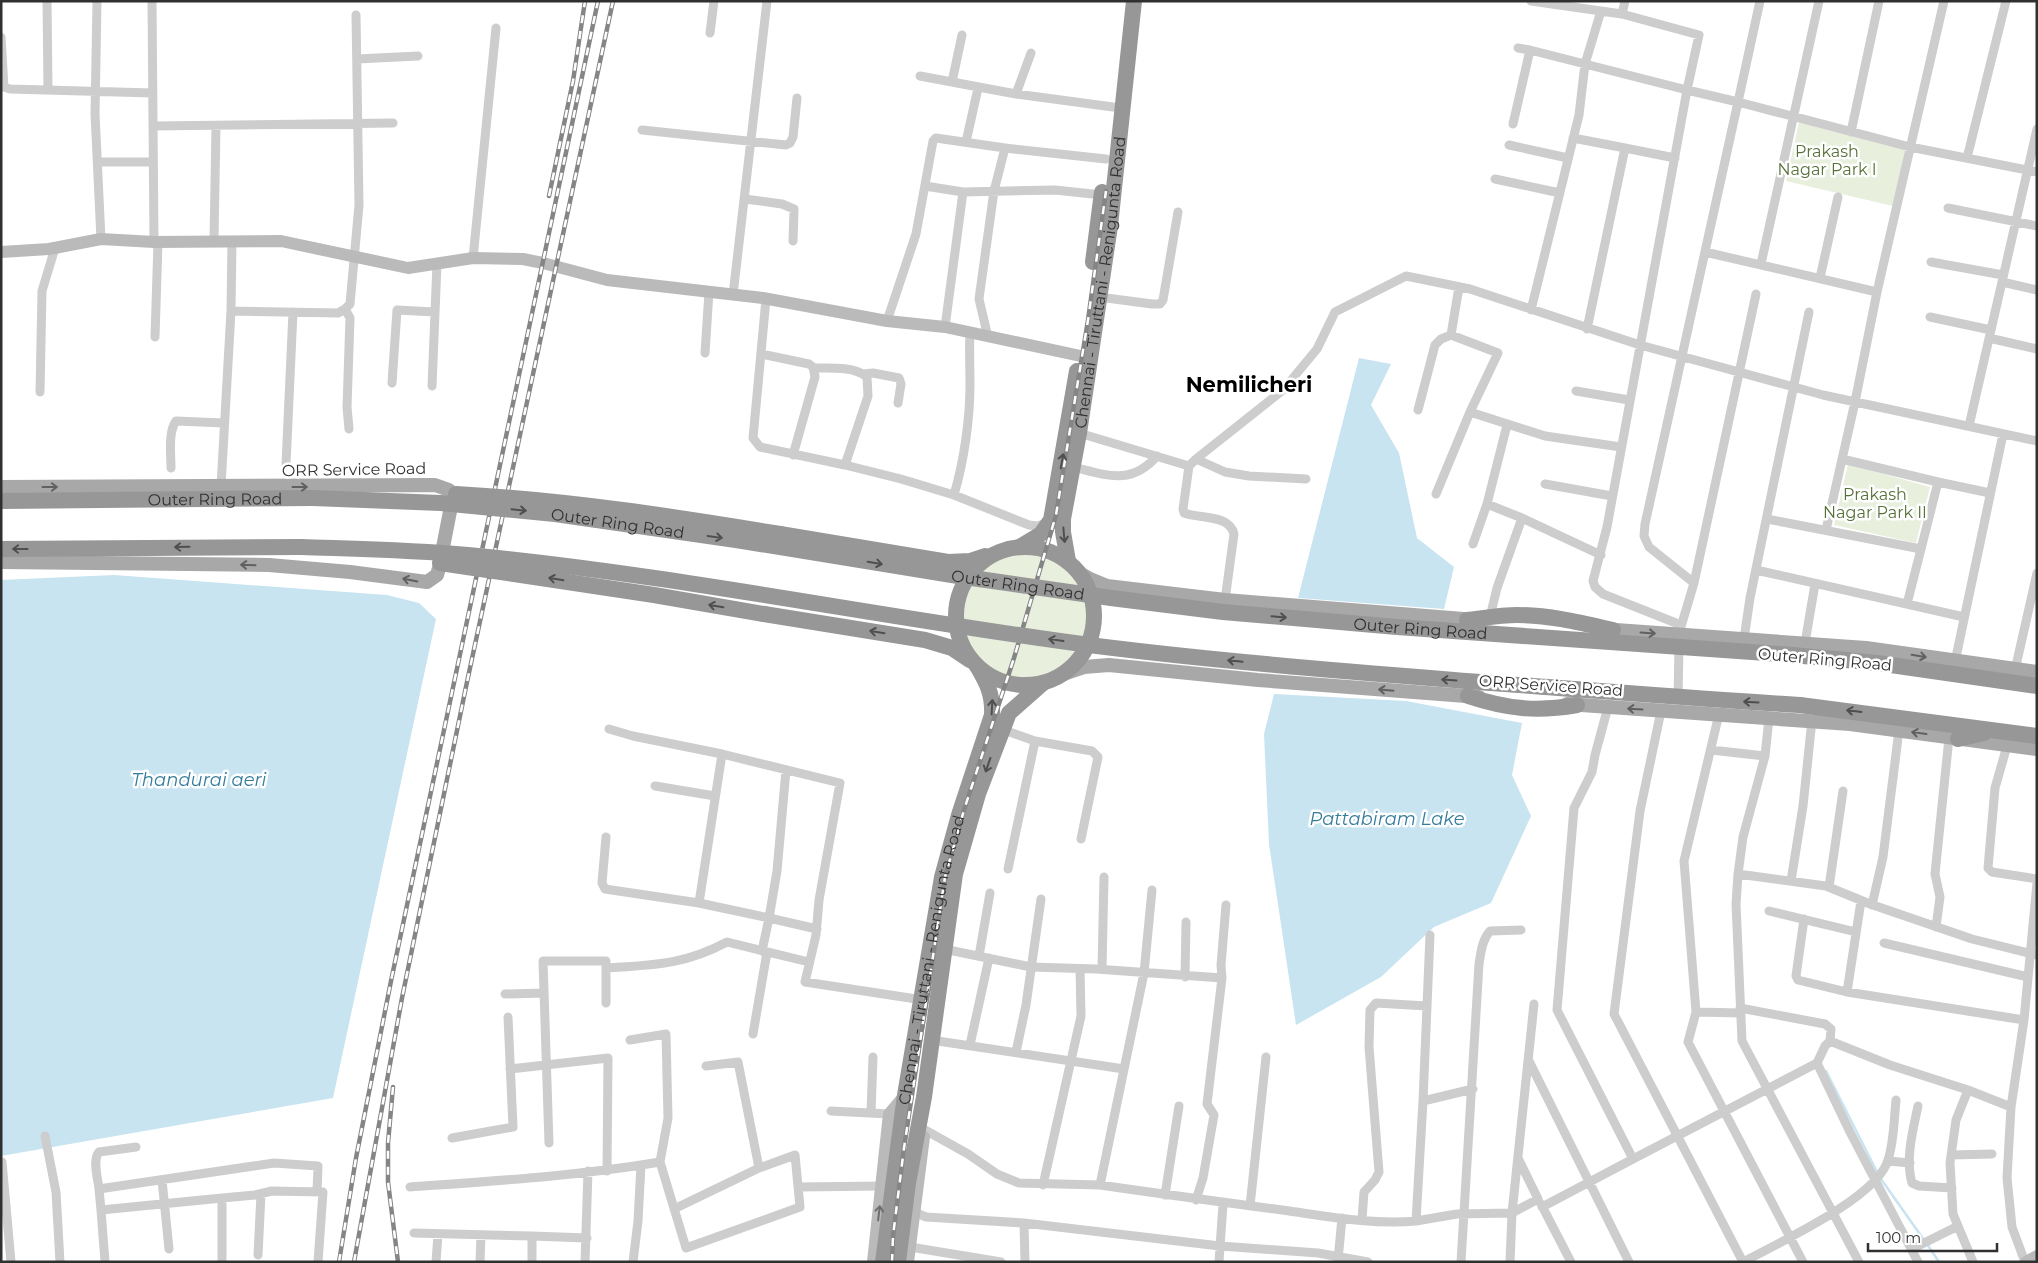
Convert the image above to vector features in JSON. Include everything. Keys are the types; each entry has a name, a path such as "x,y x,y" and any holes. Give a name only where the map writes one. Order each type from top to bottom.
{"highway":[{"name":"Chennai - Tiruttani - Renigunta Road","path":"975,664 1000,681 1014,685 1029,686 1043,683 1063,674 1079,660 1090,641 1094,608 1092,598 1088,587 1074,567 1063,532 1063,519 1079,433 1084,357 1113,107 1123,1"},
{"name":"Chennai - Tiruttani - Renigunta Road","path":"898,1262 908,1183 924,1097 931,1040 929,1001 942,877 958,815 992,715 993,701 990,686 962,646 958,635 956,617 958,599 961,588 974,568 995,553 1021,546 1041,534 1051,520 1084,357 1099,297 1110,226 1134,1"},
{"path":"339,499 428,492 550,500 662,514 948,562 970,561 995,553"},
{"name":"Outer Ring Road","path":"1,501 339,499 441,503 555,514 1111,598 1231,612 1397,627 1793,654 1998,680 2036,681"},
{"name":"Chennai - Tiruttani - Renigunta Road","path":"1021,546 1046,550 1074,567"},
{"path":"311,547 542,577 925,640 952,648 975,664"},
{"path":"1,549 311,547 466,555 732,590 1096,646 1378,674 1667,697 1800,705 1996,730 2035,740"},
{"path":"1467,620 1490,617 1536,616 1613,630"},
{"path":"1955,662 1998,680"},
{"name":"Chennai - Tiruttani - Renigunta Road","path":"882,1262 905,1095 944,949 955,874 978,794 1001,729 1009,712 1043,683"},
{"path":"1468,696 1492,704 1524,709 1556,709 1578,705"},
{"path":"1953,738 1996,730"}],"main road":[{"name":"ORR Service Road","path":"1,487 443,486 449,490 452,502 437,575 427,582 350,572 269,565 1,562"},
{"path":"1074,567 1102,584 1116,582 1139,583 1179,590 1196,597 1467,620 1613,630 1680,630 1744,639 1866,648 2015,670 2036,681"},
{"name":"ORR Service Road","path":"1063,674 1095,665 1135,666 1246,678 1468,696"},
{"name":"ORR Service Road","path":"1578,705 1812,720 1899,730 2007,746 2035,740"}],"street":[{"path":"47,1 48,90"},
{"path":"97,1 96,91 101,239"},
{"path":"152,1 153,162 156,242 155,337"},
{"path":"710,32 714,1"},
{"path":"733,295 767,1"},
{"path":"1531,1 1622,14 1700,35 1675,158 1601,555 1593,581 1598,591 1680,630"},
{"path":"1622,14 1625,1"},
{"path":"1694,583 1659,556 1645,542 1645,524 1760,1"},
{"path":"1761,264 1819,1"},
{"path":"1851,132 1879,1"},
{"path":"1826,530 1855,402 1877,292 1944,1"},
{"path":"1967,158 2006,1"},
{"path":"1531,310 1579,116 1585,64 1601,11"},
{"path":"231,311 338,313 350,304 359,205 356,15"},
{"path":"473,258 496,28"},
{"path":"952,82 962,35"},
{"path":"1,37 4,87 48,90 153,92"},
{"path":"1518,48 1738,102 1910,147 2032,171"},
{"path":"1513,124 1530,50"},
{"path":"1016,94 1031,54"},
{"path":"357,60 418,56"},
{"path":"920,76 978,88 1113,107"},
{"path":"966,142 978,88"},
{"path":"642,130 786,145 790,143 793,137 797,98"},
{"path":"153,126 393,123"},
{"path":"214,241 216,126"},
{"path":"1969,426 2015,222 2032,171 2037,129"},
{"path":"887,321 916,234 933,141 936,138 1106,159"},
{"path":"1573,138 1675,158"},
{"path":"1509,145 1568,158"},
{"path":"988,337 979,299 994,190 1005,148"},
{"path":"1587,329 1625,148"},
{"path":"98,162 153,162"},
{"path":"1495,179 1560,194"},
{"path":"925,186 963,192 1055,190 1102,195"},
{"path":"945,327 963,192"},
{"path":"1820,278 1838,198"},
{"path":"745,199 782,204 794,209 793,241"},
{"path":"1948,208 2037,226"},
{"path":"1099,297 1160,304 1163,300 1178,212"},
{"path":"1,252 54,248 101,239 156,242 281,241 408,268 473,258 523,260 556,266 607,280 766,299 887,321 945,327 1084,357"},
{"path":"221,486 231,311 232,241"},
{"path":"40,392 42,291 54,248"},
{"path":"1705,252 1877,292"},
{"path":"1931,262 2002,279 2037,290"},
{"path":"432,386 438,264"},
{"path":"1225,600 1234,534 1229,524 1222,521 1184,513 1189,466 1283,390 1317,349 1334,312 1406,276 1459,287 1640,345 1794,387 2037,441"},
{"path":"1451,336 1459,287"},
{"path":"705,353 709,292"},
{"path":"1678,712 1680,630 1694,583 1756,294"},
{"path":"766,299 753,438 760,448 845,465 901,479 954,495 1037,526 1051,520"},
{"path":"345,309 350,318 349,429"},
{"path":"392,383 397,310 435,312"},
{"path":"286,464 293,312"},
{"path":"1744,639 1756,570 1809,312"},
{"path":"1930,316 2037,349"},
{"path":"954,495 963,465 970,384 968,364 970,333"},
{"path":"1418,410 1435,345 1441,339 1451,336 1498,353 1470,412 1436,494"},
{"path":"761,354 809,364 813,368 815,377 793,454"},
{"path":"813,368 834,368 863,374 873,373 899,378 901,384 898,404"},
{"path":"845,465 868,396 867,377 863,374"},
{"path":"1576,391 1630,400"},
{"path":"1470,412 1545,436 1621,446"},
{"path":"171,468 172,433 176,421 224,422"},
{"path":"1473,544 1488,504 1507,425"},
{"path":"1079,433 1189,466"},
{"path":"1955,662 2003,434"},
{"path":"1073,466 1108,475 1133,474 1147,468 1157,456"},
{"path":"1842,458 1990,493"},
{"path":"1196,459 1225,472 1249,476 1306,479"},
{"path":"1907,604 1938,482"},
{"path":"1545,484 1612,496"},
{"path":"1488,504 1601,555"},
{"path":"1490,617 1497,588 1522,518"},
{"path":"1767,519 1921,549"},
{"path":"1756,570 1964,617"},
{"path":"2015,670 2037,574"},
{"path":"1805,643 1815,584"},
{"path":"1608,707 1592,772 1574,808 1557,1010 1633,1159"},
{"path":"1661,711 1640,811 1614,1014 1743,1262 1834,1214 1876,1180 1888,1161 1896,1100"},
{"path":"1719,714 1684,861 1696,1012 1688,1042 1803,1262"},
{"path":"1769,718 1765,756 1743,837 1738,874 1736,904 1742,1041 1859,1262"},
{"path":"1791,881 1803,806 1812,720"},
{"path":"609,729 840,783 820,900 817,929 805,982 929,1001"},
{"path":"1001,729 1035,741 1092,751 1098,757 1081,839"},
{"path":"1872,905 1883,857 1899,730"},
{"path":"1936,927 1940,897 1935,874 1953,738"},
{"path":"1008,869 1035,741"},
{"path":"2007,746 1994,788 1988,868 1992,872 2037,881 2033,954 2028,977 2024,1020 2011,1107 2007,1178 2012,1228 2025,1262 2037,1256"},
{"path":"1711,750 1765,756"},
{"path":"699,904 722,754"},
{"path":"753,1034 777,871 786,770"},
{"path":"655,786 715,796"},
{"path":"1829,887 1843,791"},
{"path":"606,837 602,882 605,889 699,904 817,929"},
{"path":"1738,874 1829,887 1861,901 1972,939 2033,954"},
{"path":"1102,969 1104,877"},
{"path":"1100,1185 1144,973 1152,890"},
{"path":"979,956 990,893"},
{"path":"1016,1052 1032,967 1041,899"},
{"path":"1847,992 1861,901"},
{"path":"1196,1200 1203,1178 1214,1115 1207,1104 1222,978 1221,965 1226,905"},
{"path":"1769,911 1856,932"},
{"path":"1804,919 1797,980 1847,992 2024,1020"},
{"path":"1185,976 1186,922"},
{"path":"1461,1262 1473,1089 1479,964 1484,942 1490,930 1521,930"},
{"path":"1416,1221 1430,935"},
{"path":"606,968 666,965 705,954 727,942 809,962"},
{"path":"1884,943 2028,977"},
{"path":"944,949 1032,967 1102,969 1222,978"},
{"path":"970,1045 989,958"},
{"path":"549,1143 543,961 606,961 606,1003"},
{"path":"1044,1185 1082,1016 1080,969"},
{"path":"505,994 544,993"},
{"path":"1362,1219 1364,1192 1375,1180 1379,1172 1369,1047 1370,1010 1376,1003 1427,1006"},
{"path":"1512,1260 1512,1213 1534,1004"},
{"path":"925,1130 968,1154 997,1174 1019,1183 1100,1185 1223,1204 1385,1223 1416,1221 1464,1214 1512,1213 1589,1182 1817,1063 1825,1046 1830,1041 1831,1029 1825,1024 1741,1010 1696,1012"},
{"path":"452,1138 513,1127 508,1017"},
{"path":"630,1040 666,1034 668,1118 660,1162 674,1209 686,1248 800,1207 795,1155 759,1168 674,1209"},
{"path":"931,1040 1124,1069"},
{"path":"1830,1041 1890,1065 1968,1090 2011,1107"},
{"path":"871,1113 873,1057"},
{"path":"510,1069 608,1058 607,1171"},
{"path":"1250,1206 1266,1058"},
{"path":"1528,1059 1629,1262"},
{"path":"706,1066 738,1062 759,1168"},
{"path":"1817,1063 1850,1132 1916,1247 1918,1262"},
{"path":"1423,1100 1473,1089"},
{"path":"1968,1090 1956,1120 1951,1155 1953,1214 1973,1262"},
{"path":"873,1262 888,1114 905,1095"},
{"path":"908,1262 925,1130 924,1097"},
{"path":"1165,1195 1179,1106"},
{"path":"1918,1106 1912,1133 1910,1178 1914,1185 1952,1188"},
{"path":"831,1111 888,1114"},
{"path":"45,1136 56,1192 60,1262"},
{"path":"105,1262 96,1156 99,1152 136,1147"},
{"path":"1951,1155 1992,1154"},
{"path":"1518,1158 1571,1262"},
{"path":"1888,1161 1910,1163"},
{"path":"2,1162 4,1217 11,1262"},
{"path":"410,1187 607,1171 660,1162"},
{"path":"99,1189 274,1163 318,1166 317,1192"},
{"path":"633,1262 638,1221 641,1165"},
{"path":"585,1262 588,1172"},
{"path":"162,1180 166,1203 169,1250"},
{"path":"798,1187 882,1186"},
{"path":"101,1210 261,1194 272,1191 323,1192 318,1262"},
{"path":"258,1255 261,1194"},
{"path":"222,1198 222,1262"},
{"path":"1219,1262 1223,1204"},
{"path":"914,1212 926,1217 1024,1223 1220,1246 1318,1253 1338,1259 1368,1262"},
{"path":"1338,1259 1342,1218"},
{"path":"1024,1223 1025,1262"},
{"path":"1916,1247 1958,1226"},
{"path":"414,1234 587,1238"},
{"path":"436,1262 438,1234"},
{"path":"480,1262 481,1235"},
{"path":"532,1236 532,1262"},
{"path":"910,1247 1001,1262"}],"green space":[{"name":"Prakash Nagar Park I","path":"1799,122 1905,150 1893,206 1786,181"},
{"name":"Prakash Nagar Park II","path":"1848,464 1930,487 1916,543 1834,525"},
{"path":"1025,552 1050,557 1070,571 1084,591 1089,616 1084,641 1070,661 1050,675 1025,680 1000,675 980,661 966,641 961,616 966,591 980,571 1000,557"}],"water":[{"path":"1359,358 1391,364 1371,405 1399,453 1417,538 1454,567 1444,609 1298,598"},
{"name":"Thandurai aeri","path":"114,575 387,595 419,603 436,619 333,1098 1,1156 1,580"},
{"name":"Pattabiram Lake","path":"1274,694 1406,701 1522,723 1512,775 1531,816 1491,903 1434,927 1381,977 1296,1025 1269,844 1264,734"}],"waterway":[{"path":"1826,1071 1877,1172"},
{"path":"1881,1179 1924,1240"},
{"path":"1927,1244 1939,1262"}],"railway":[{"path":"549,196 573,81 585,1"},
{"path":"339,1262 356,1158 391,981 598,1"},
{"path":"354,1262 402,998 467,682 613,1"},
{"path":"892,1262 893,1236 904,1148 945,877 964,810 1014,658 1056,515 1088,320 1106,191"},
{"path":"393,1087 388,1143 388,1182 398,1262"}],"district":[{"name":"Nemilicheri","path":"1249,385"}]}
